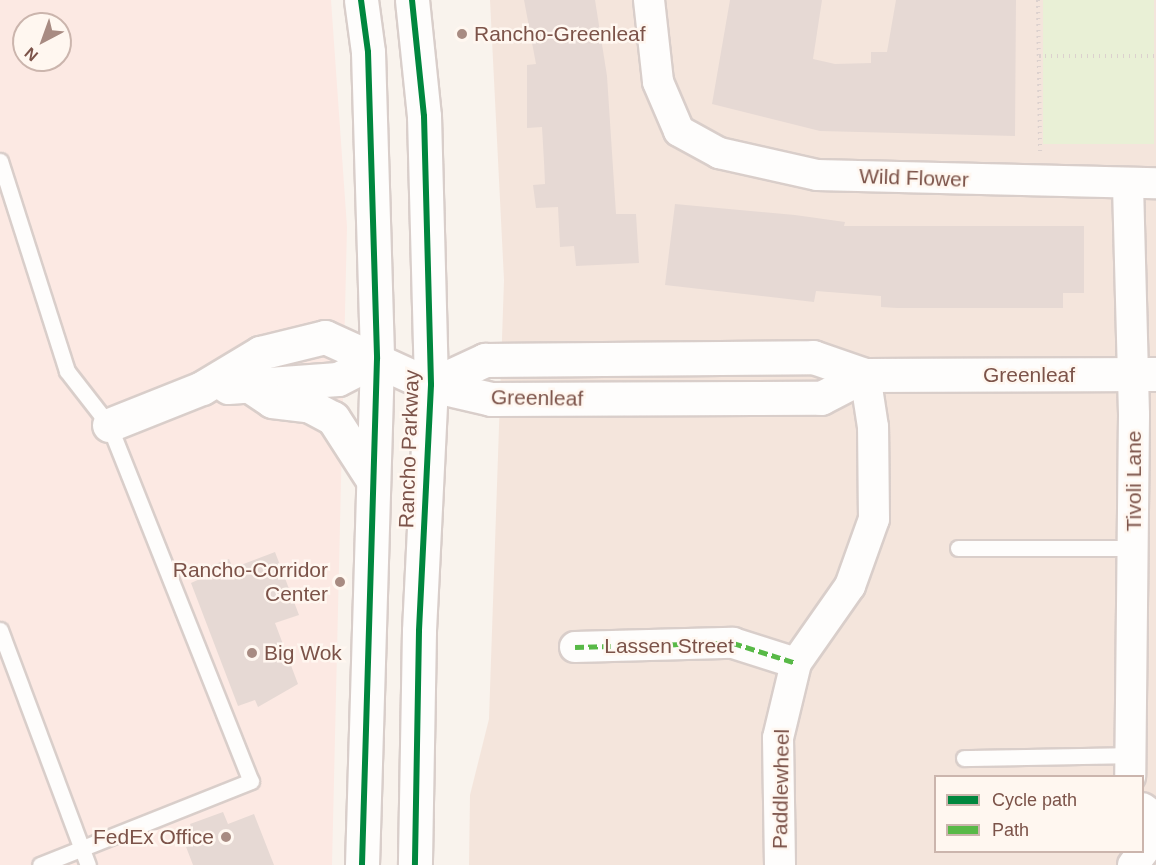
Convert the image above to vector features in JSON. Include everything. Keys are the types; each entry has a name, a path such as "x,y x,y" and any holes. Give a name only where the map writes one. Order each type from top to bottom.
{"main road":[{"name":"Rancho Parkway","path":"361,0 368,52 377,359 362,865"},
{"name":"Rancho Parkway","path":"412,0 424,116 431,385 419,631 415,865"},
{"path":"109,425 202,388 260,353 325,337 431,385"},
{"name":"Greenleaf","path":"431,385 485,360 813,357 865,375 1145,374"},
{"path":"202,388 338,379 377,359"},
{"path":"250,386 272,401 310,406 333,418 373,480"}],"street":[{"name":"Wild Flower","path":"649,0 658,82 679,131 719,153 817,175 1142,184"},
{"name":"Tivoli Lane","path":"1130,766 1145,548 1142,184"},
{"name":"Paddlewheel","path":"780,865 778,738 796,663 850,586 874,519 873,427 865,375"},
{"name":"Lassen Street","path":"575,647 734,643 796,663"},
{"path":"1144,809 1156,818"},
{"path":"1144,851 1156,836"},
{"path":"1133,865 1143,853"}],"lane":[{"path":"0,161 67,371 109,425 251,781 85,858 40,865"},
{"path":"958,548 1145,548"},
{"path":"0,630 85,858"},
{"path":"964,758 1130,766"}],"path":[{"path":"1038,0 1041,182"},
{"path":"1039,56 1156,56"}],"shaded area":[{"path":"0,0 331,0 347,227 332,865 0,865"},
{"path":"490,0 1156,0 1156,865 469,865 470,795 489,719 504,280"}],"green space":[{"path":"1043,0 1154,0 1154,144 1043,144"}],"building":[{"path":"524,0 595,0 607,76 616,214 636,214 639,263 576,266 574,246 560,247 558,207 536,208 533,185 545,184 542,127 527,128 527,65 536,64"},
{"path":"730,0 822,0 813,59 835,64 871,63 871,52 887,52 896,0 1016,0 1015,136 820,131 712,104"},
{"path":"675,204 795,215 845,222 844,226 1084,226 1084,293 1063,293 1063,308 897,308 881,307 881,296 816,291 814,302 665,285"},
{"name":"Big Wok","path":"275,552 299,615 275,623 298,684 258,707 255,700 238,706 191,583 202,578 199,570 229,559 233,568"},
{"name":"FedEx Office","path":"223,812 228,824 254,814 274,865 193,865 183,839 194,835 190,824"}],"marked path":[{"path":"575,647 733,643 796,663"}],"cycle path":[{"path":"361,0 368,52 377,359 362,865"},
{"path":"412,0 424,116 431,385 419,631 415,865"}],"place":[{"name":"Rancho-Greenleaf","path":"462,34"},
{"name":"Rancho-Corridor Center","path":"340,582"},
{"name":"Big Wok","path":"252,653"},
{"name":"FedEx Office","path":"226,837"}]}
